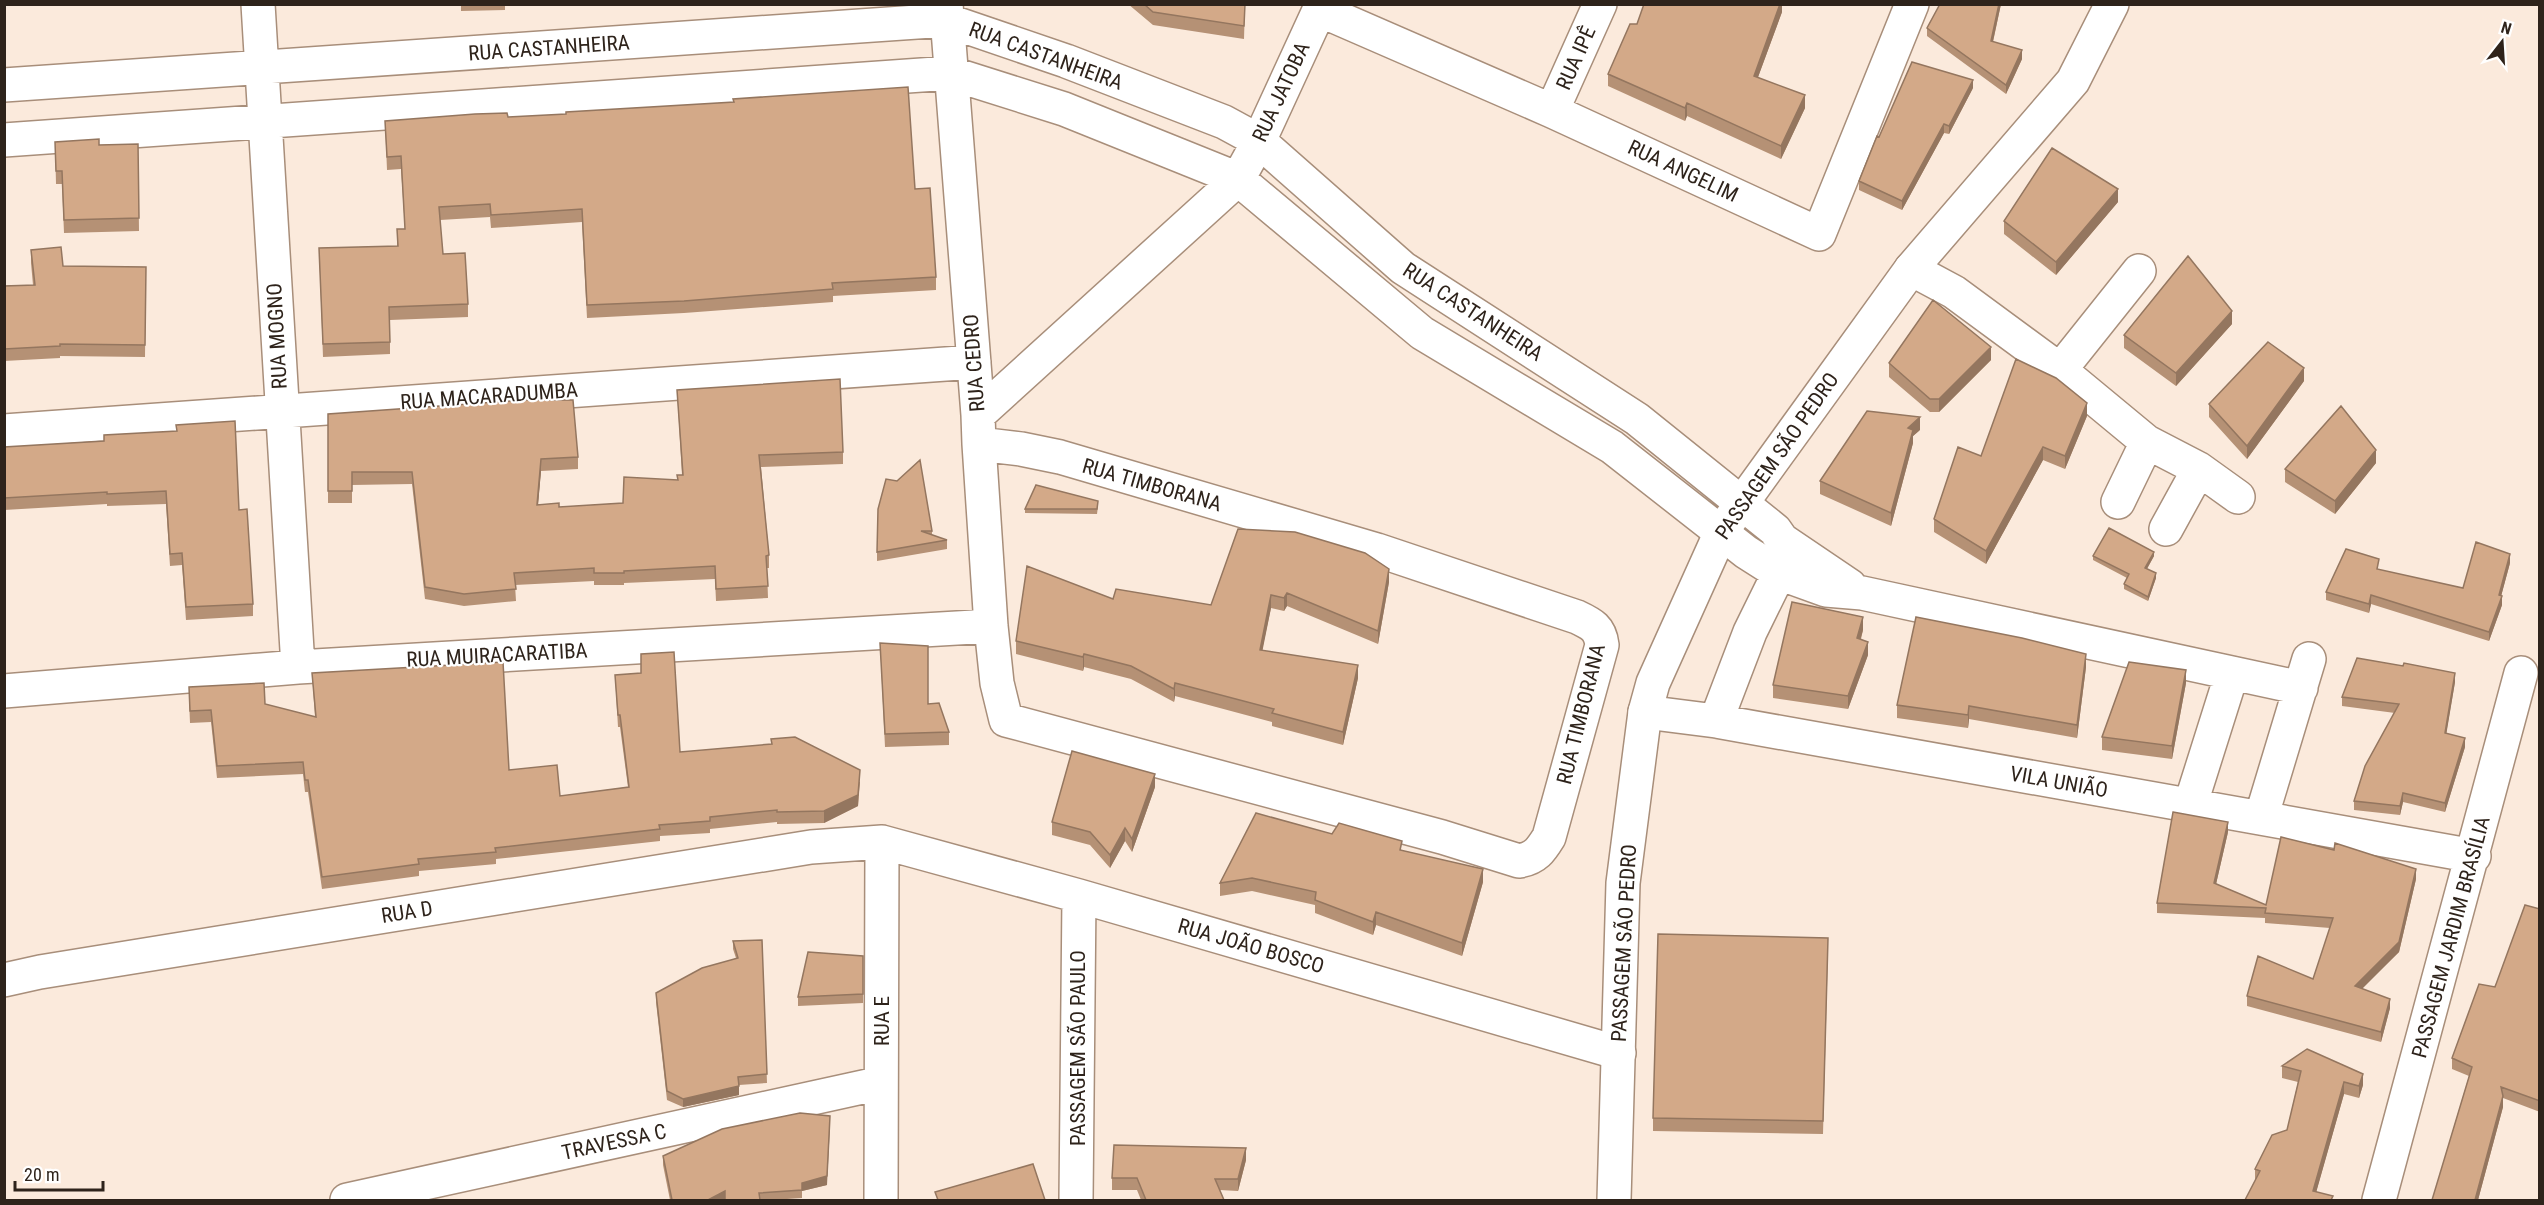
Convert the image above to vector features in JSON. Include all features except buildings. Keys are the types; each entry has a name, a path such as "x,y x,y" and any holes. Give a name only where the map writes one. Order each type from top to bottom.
{"street":[{"name":"RUA MOGNO","path":"258,4 298,667"},
{"name":"RUA IPÊ","path":"1552,111 1599,4"},
{"name":"RUA ANGELIM","path":"1321,7 1819,234 1912,4"},
{"name":"PASSAGEM SÃO PEDRO","path":"1614,1200 1623,884 1645,712 1653,683 1721,532 1911,269 2073,81 2112,4"},
{"name":"RUA JATOBA","path":"979,429 1238,179 1259,141 1321,7"},
{"name":"RUA CASTANHEIRA","path":"4,85 262,67 946,12 1224,122 1259,141 1403,268 1637,419 1775,530 1782,540 1862,594"},
{"name":"RUA CEDRO","path":"946,12 979,429 991,626 997,683 1006,720"},
{"name":"RUA CASTANHEIRA","path":"4,140 951,73 1064,109 1238,179 1422,333 1612,447 1746,552 1779,573 1826,590 1862,594 2232,673 2305,674 2261,818"},
{"path":"1911,269 1954,292 2060,370 2146,442 2199,469 2238,497"},
{"path":"2060,370 2139,271"},
{"name":"RUA MACARADUMBA","path":"4,430 974,362"},
{"path":"1612,447 1637,419"},
{"name":"RUA TIMBORANA","path":"979,429 1021,449 1060,458 1377,550 1577,617 1593,624 1601,634 1602,645 1549,837 1541,851 1530,859 1520,861 1442,837 1006,720"},
{"path":"2118,502 2146,442"},
{"path":"2166,529 2199,469"},
{"path":"1716,721 1750,632 1779,573"},
{"name":"RUA MUIRACARATIBA","path":"4,691 298,667 991,626"},
{"path":"2190,806 2232,673"},
{"name":"PASSAGEM JARDIM BRASÍLIA","path":"2379,1200 2522,673"},
{"name":"VILA UNIÃO","path":"1645,712 1716,721 2474,856"},
{"name":"RUA JOÃO BOSCO","path":"882,842 1079,896 1619,1053"},
{"name":"RUA D","path":"4,980 51,970 811,847 882,842"},
{"name":"RUA E","path":"881,1200 882,842"},
{"name":"PASSAGEM SÃO PAULO","path":"1076,1200 1079,896"},
{"name":"TRAVESSA C","path":"347,1200 882,1083"}]}
